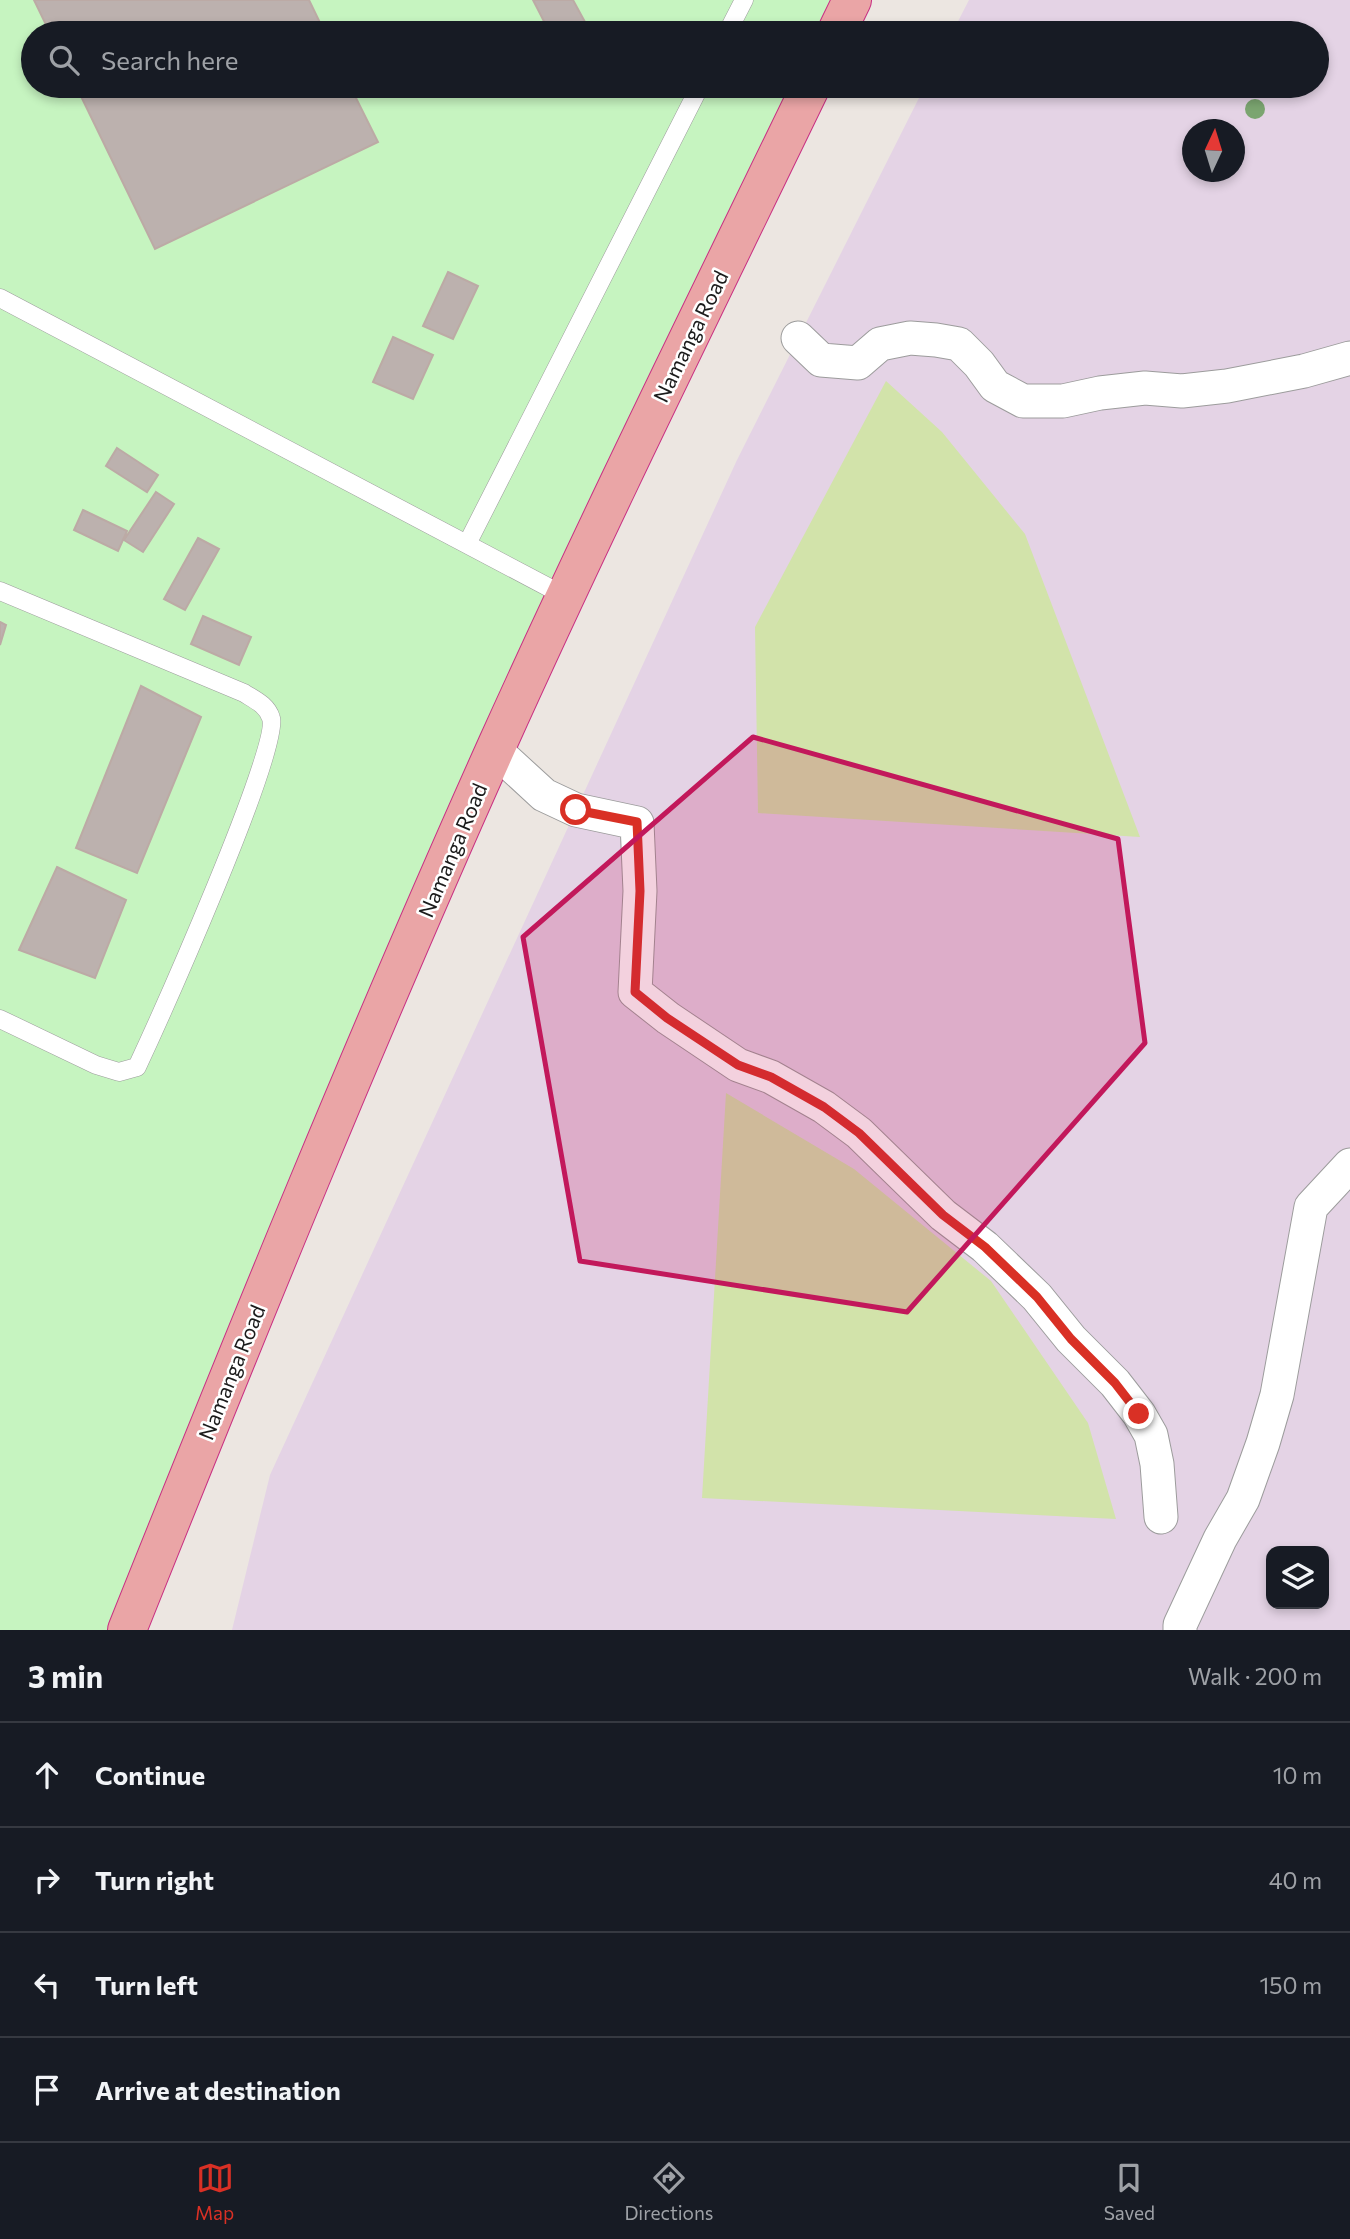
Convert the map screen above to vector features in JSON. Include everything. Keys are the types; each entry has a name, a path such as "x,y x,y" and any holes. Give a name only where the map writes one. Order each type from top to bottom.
{"highway":[{"path":"842,21 852,0"},
{"name":"Namanga Road","path":"127,1630 287,1232 495,750 565,596 805,98"}],"street":[{"path":"798,338 821,360 858,363 880,344 910,338 959,344 979,364 995,386 1023,401 1063,401 1100,393 1145,388 1182,391 1227,386 1304,371 1350,358"},
{"path":"495,750 544,795 576,810 637,822 640,891 635,992 667,1018 738,1065 782,1083 824,1107 859,1133 943,1215 985,1247 1037,1297 1071,1339 1115,1383 1151,1435 1157,1464 1161,1517"},
{"path":"1180,1630 1220,1539 1243,1499 1263,1443 1277,1395 1311,1207 1350,1165"}],"lane":[{"path":"733,21 744,0"},
{"path":"467,544 694,98"},
{"path":"0,298 565,596"},
{"path":"0,591 244,693 265,706 272,720 269,742 249,805 137,1067 120,1072 96,1065 0,1019"}],"highlighted area":[{"path":"753,737 1118,839 1145,1043 907,1312 580,1261 523,937"}],"shaded area":[{"path":"969,0 1350,0 1350,1630 232,1630 270,1475 737,460 919,98 1329,98 1329,21 958,21"}],"green space":[{"path":"0,0 846,0 836,21 21,21 21,98 801,98 127,1630 0,1630"},
{"path":"886,381 942,432 1025,534 1140,837 758,813 755,627"},
{"path":"726,1093 854,1169 991,1281 1088,1423 1116,1519 702,1498"}],"building":[{"path":"34,0 309,0 319,21 44,21"},
{"path":"533,0 573,0 584,21 544,21"},
{"path":"82,98 356,98 378,142 155,249"},
{"path":"448,272 478,286 453,339 423,326"},
{"path":"393,337 433,355 413,399 373,382"},
{"path":"117,448 158,475 147,492 106,466"},
{"path":"156,492 174,504 143,552 124,540"},
{"path":"83,510 127,531 118,551 74,530"},
{"path":"198,538 219,549 185,610 164,599"},
{"path":"203,616 251,637 239,665 191,644"},
{"path":"0,622 6,625 0,645"},
{"path":"141,686 201,717 137,873 76,848"},
{"path":"57,867 126,900 95,978 19,950"}],"route":[{"path":"576,810 637,822 640,891 635,992 667,1018 738,1065 771,1077 824,1107 859,1133 943,1215 985,1247 1037,1297 1071,1339 1115,1383 1139,1414"}]}
